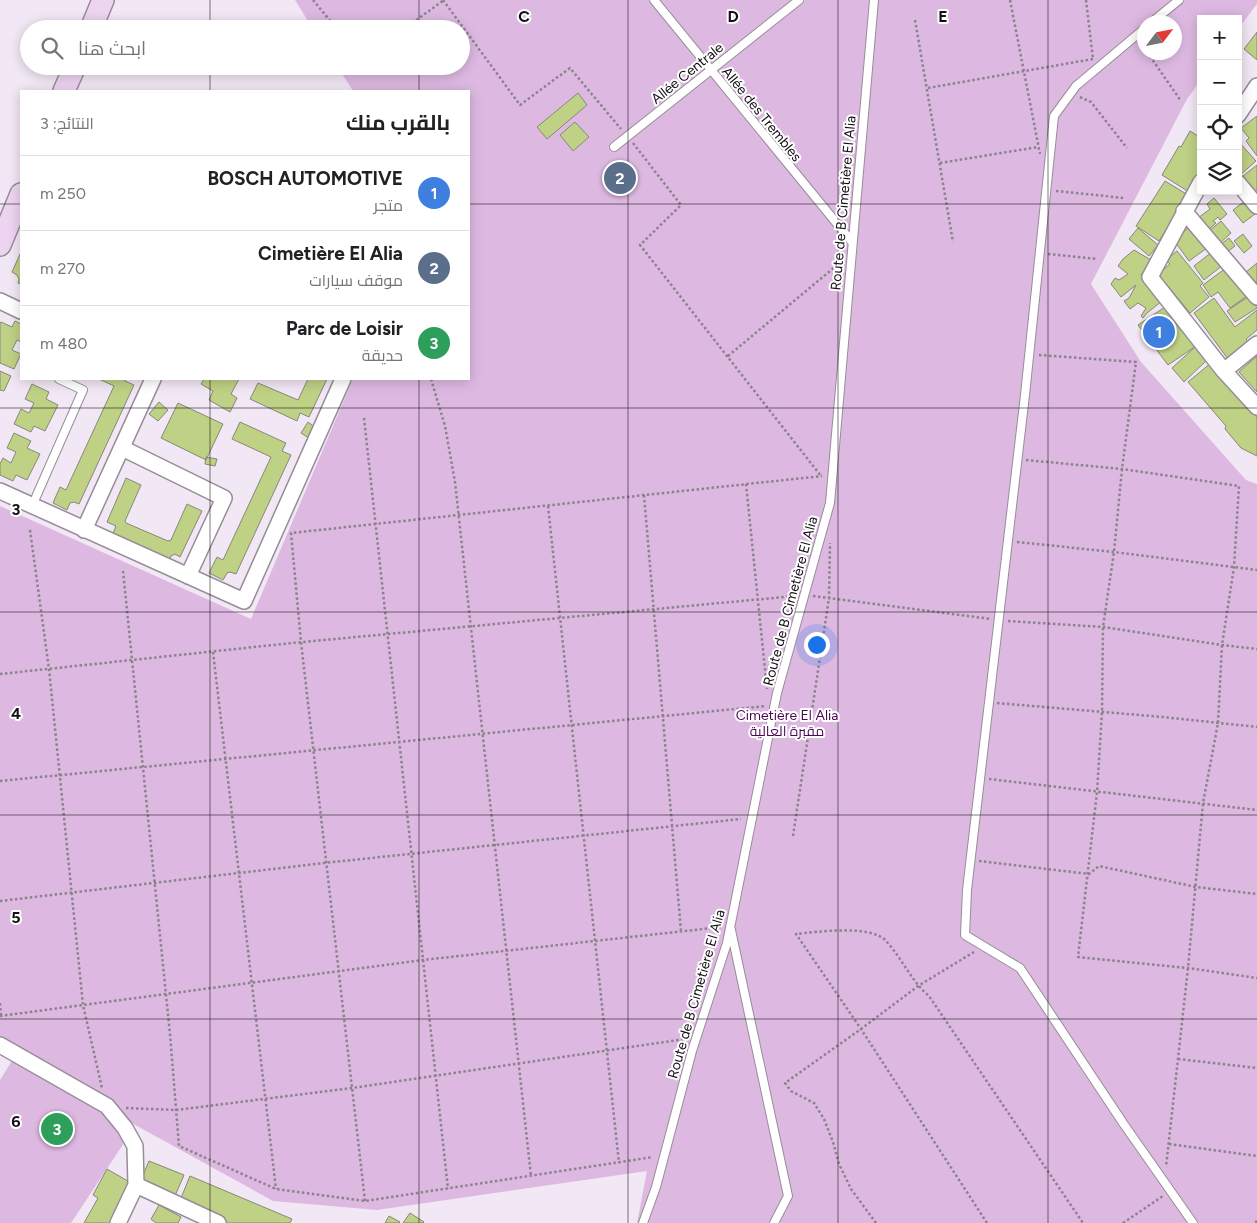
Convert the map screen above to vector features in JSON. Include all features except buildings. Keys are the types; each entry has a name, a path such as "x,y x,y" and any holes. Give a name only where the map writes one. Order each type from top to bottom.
{"street":[{"path":"95,20 103,0"},
{"path":"64,90 71,75"},
{"path":"1242,110 1254,97"},
{"path":"1242,188 1257,206"},
{"path":"1197,189 1150,277 1224,371 1257,408"},
{"path":"0,245 20,196"},
{"path":"1184,211 1257,297"},
{"path":"0,301 20,311"},
{"path":"1224,371 1257,344"},
{"path":"84,530 153,380"},
{"path":"0,491 244,601 343,380"},
{"path":"122,448 224,498 188,576"},
{"path":"0,1045 107,1106 125,1128 135,1146 136,1185 118,1223"},
{"path":"136,1185 191,1218 218,1223"}],"lane":[{"name":"Allée des Trembles","path":"654,0 852,242"},
{"name":"Allée Centrale","path":"614,147 798,0"},
{"name":"Route de B Cimetière El Alia","path":"643,1223 656,1187 697,1038 727,943 772,706 830,503 874,0"},
{"path":"1161,15 1179,0"},
{"path":"1137,35 1076,86 1054,116 1008,542 970,860 965,935 1020,968 1193,1223"},
{"path":"32,506 83,390 61,380"},
{"path":"731,926 788,1196 774,1223"}],"path":[{"path":"313,0 330,20"},
{"path":"416,20 443,0 458,20"},
{"path":"1010,0 1040,156"},
{"path":"1086,0 1094,70"},
{"path":"915,20 953,242"},
{"path":"470,37 520,105 570,68 628,137 681,205 640,245 831,488"},
{"path":"928,88 1093,59"},
{"path":"1154,60 1182,101"},
{"path":"1071,93 1091,102 1127,148"},
{"path":"940,163 1038,147"},
{"path":"1046,190 1124,198"},
{"path":"1040,253 1097,259"},
{"path":"728,356 851,254"},
{"path":"1029,354 1136,362 1122,469 1114,552 1103,627 1102,712 1097,792 1078,957 1188,968 1257,978"},
{"path":"431,380 450,450 531,1176"},
{"path":"364,418 448,1188"},
{"path":"1017,460 1122,469 1239,486 1234,567 1222,645 1218,723 1203,803 1170,1144 1164,1181"},
{"path":"365,1201 301,642 291,534 822,476"},
{"path":"0,781 772,706 746,484"},
{"path":"644,495 680,932"},
{"path":"548,506 619,1163"},
{"path":"30,530 49,669 83,1005 107,1106 176,1110 352,1088 697,1038"},
{"path":"1008,542 1114,552 1257,570"},
{"path":"793,836 829,598 830,543"},
{"path":"123,571 166,994 179,1146 276,1189 365,1201 665,1156"},
{"path":"0,674 301,642 804,595 998,620 1103,627 1257,649"},
{"path":"213,651 276,1189"},
{"path":"989,703 1257,727"},
{"path":"980,778 1257,810"},
{"path":"0,901 326,863 752,818"},
{"path":"970,860 1088,874 1099,866 1196,887 1257,894"},
{"path":"0,1003 1,1016 423,960 731,926"},
{"path":"988,1223 861,1029 796,934 861,930 885,939 918,986 929,996 1083,1223"},
{"path":"876,1223 851,1189 839,1164 824,1119 814,1103 791,1090 785,1083 918,986 983,946"},
{"path":"1178,1059 1257,1068"},
{"path":"1170,1144 1257,1156"},
{"path":"1123,1223 1170,1190"},
{"path":"1256,1223 1257,1218"}],"green space":[{"name":"Cimetière El Alia مقبرة العالية","path":"295,0 1257,0 1257,4 1242,24 1242,15 1197,15 1197,85 1187,99 1091,284 1141,362 1246,480 1257,484 1257,1223 637,1223 647,1171 377,1210 273,1201 128,1121 0,1047 0,506 251,619 353,380 470,380 470,90 352,90 343,75 470,75 470,20 307,20"},
{"path":"13,1059 106,1116 124,1143 71,1223 0,1223 0,1080"}],"place":[{"name":"Cimetière El Alia","path":"620,178"},
{"name":"BOSCH AUTOMOTIVE","path":"1159,332"},
{"name":"Parc de Loisir","path":"57,1129"}]}
